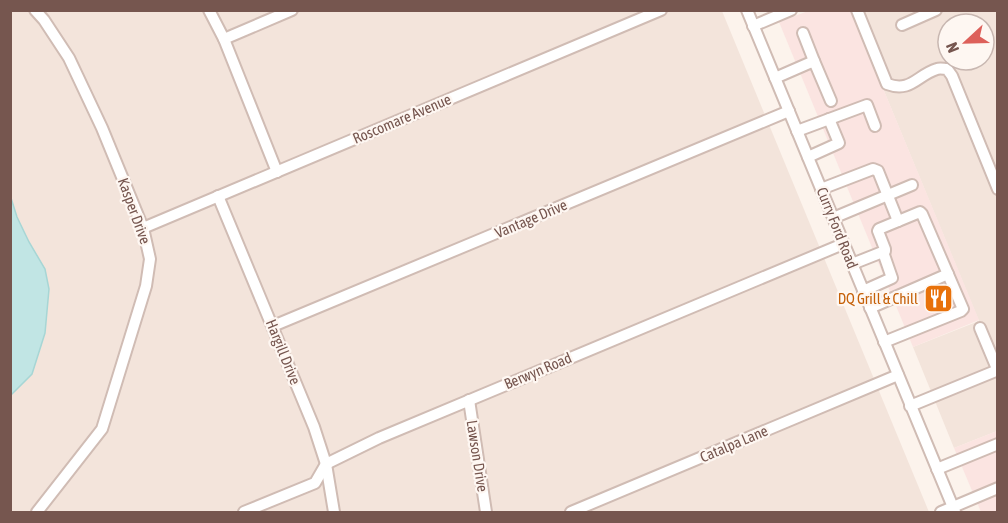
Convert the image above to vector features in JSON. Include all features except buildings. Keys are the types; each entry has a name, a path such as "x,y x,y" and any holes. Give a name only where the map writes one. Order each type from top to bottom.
{"street":[{"name":"Kasper Drive","path":"35,10 69,58 102,128 143,228 150,259 146,286 102,429 37,513"},
{"path":"209,10 224,39 277,172"},
{"path":"224,39 292,10"},
{"name":"Roscomare Avenue","path":"143,228 661,10"},
{"name":"Curry Ford Road","path":"747,10 954,510"},
{"path":"753,26 791,10"},
{"path":"856,10 887,84 905,86 937,69 947,69 952,76 996,183"},
{"path":"902,24 936,10"},
{"path":"803,33 831,101"},
{"path":"775,78 814,61"},
{"path":"797,131 867,105 875,126"},
{"name":"Vantage Drive","path":"273,326 789,111"},
{"path":"808,157 839,142 829,119"},
{"path":"821,189 873,169 878,171 898,221"},
{"path":"833,218 912,185"},
{"name":"Hargill Drive","path":"218,196 314,427 326,464 334,513"},
{"path":"863,291 892,278 883,252 885,249 879,229 921,212 963,310 884,342"},
{"name":"Berwyn Road","path":"244,513 315,483 326,464 379,438 843,244"},
{"path":"852,264 883,252"},
{"path":"870,308 948,274"},
{"path":"910,406 997,371 980,328"},
{"name":"Catalpa Lane","path":"571,513 898,375"},
{"name":"Lawson Drive","path":"469,400 486,513"},
{"path":"937,470 998,444"},
{"path":"941,513 954,510 998,488"}],"shaded area":[{"path":"10,11 722,11 929,512 11,512"},
{"path":"808,11 851,11 979,320 913,347 779,22"},
{"path":"851,11 997,11 997,431 954,448 913,347 979,321"},
{"path":"997,431 997,512 981,512 954,448"}],"water":[{"path":"11,198 17,217 45,269 49,289 45,333 32,374 11,395"}],"place":[{"name":"DQ Grill & Chill","path":"939,299"}]}
